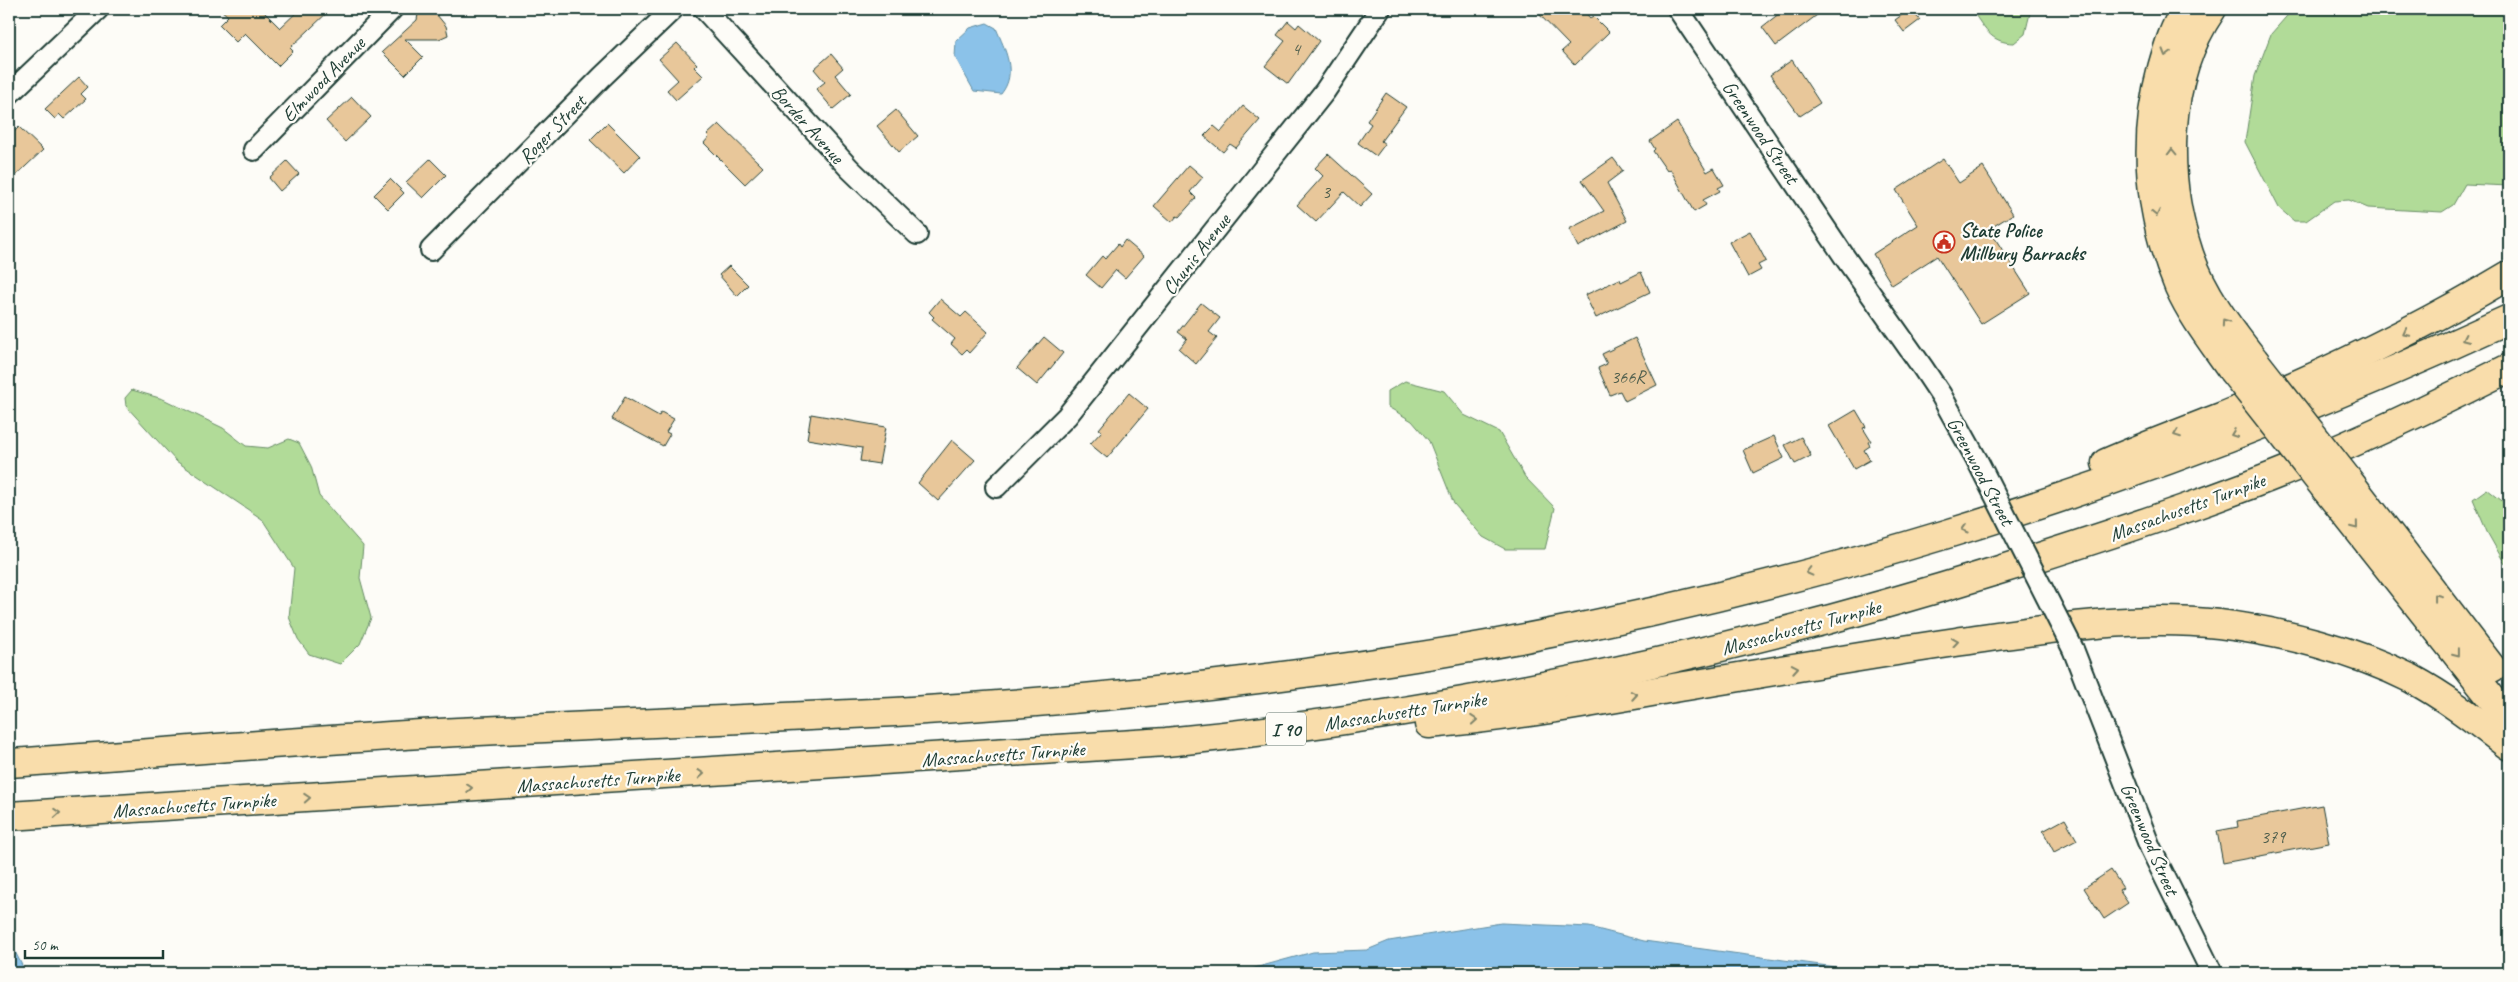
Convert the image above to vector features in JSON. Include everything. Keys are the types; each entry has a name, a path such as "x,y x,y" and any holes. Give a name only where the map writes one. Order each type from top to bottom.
{"highway":[{"path":"2186,9 2168,46 2155,92 2151,129 2150,171 2155,212 2166,253 2180,289 2337,484 2509,691"},
{"path":"2212,9 2188,57 2179,87 2172,130 2176,193 2179,218 2190,255 2243,365"},
{"path":"2021,511 2098,467 2292,386 2407,333 2509,275"},
{"path":"9,763 452,732 898,712 1072,699 1228,683 1362,666 1559,631 1811,572 1922,542 2021,511 2282,416 2509,318"},
{"name":"Massachusetts Turnpike","path":"9,816 1061,751 1268,732 1428,708 1608,674 1744,643 1853,614 2082,544 2218,497 2362,439 2509,368"},
{"path":"2337,484 2497,705 2509,716"},
{"path":"1268,732 1372,728 1499,718 1862,656 2084,626 2157,622 2218,624 2292,638 2350,654 2413,680 2481,724 2509,746"}],"street":[{"path":"9,94 98,9"},
{"name":"Elmwood Avenue","path":"254,150 392,9"},
{"name":"Roger Street","path":"431,250 602,77 673,9"},
{"name":"Border Avenue","path":"704,9 849,168 917,234"},
{"name":"Chunis Avenue","path":"996,487 1067,416 1325,91 1380,9"},
{"name":"Greenwood Street","path":"1678,9 1846,259 1942,395 2073,649 2150,847 2212,973"}],"green space":[{"path":"1971,9 2031,9 2025,34 2014,43 1993,37 1984,28"},
{"path":"2293,9 2509,9 2509,186 2465,184 2453,205 2442,212 2368,208 2349,200 2334,201 2306,221 2294,221 2279,208 2245,142 2255,76 2271,34"},
{"path":"1405,381 1444,391 1464,415 1499,432 1525,477 1555,508 1545,549 1505,549 1483,537 1454,504 1429,441 1412,421 1388,407 1388,391"},
{"path":"132,390 163,399 223,428 246,446 268,448 289,439 299,443 311,466 319,496 363,546 360,578 371,618 360,644 340,664 309,654 298,639 289,617 294,568 262,519 176,461 126,406 125,398"},
{"path":"2487,489 2506,504 2508,510 2509,562 2505,564 2487,532 2473,499"}],"water":[{"path":"987,23 996,28 1008,61 1009,78 1001,94 974,91 955,57 956,41 970,28"},
{"path":"1501,923 1589,927 1644,941 1850,969 1865,973 1209,973 1251,969 1313,952 1367,950 1389,941"},
{"path":"9,940 26,973 9,973"}],"building":[{"path":"220,9 261,9 280,28 300,9 331,9 290,48 293,51 278,66 245,33 236,42 219,25 228,16"},
{"path":"423,9 432,9 446,26 448,35 439,39 405,39 423,57 405,75 382,52 417,20 418,14"},
{"path":"1534,9 1582,9 1590,18 1593,16 1609,32 1575,65 1562,51 1569,45"},
{"path":"1785,9 1825,9 1776,46 1762,27"},
{"path":"1910,9 1920,20 1904,32 1895,20"},
{"path":"1288,21 1296,28 1299,24 1319,41 1288,84 1265,66 1285,41 1277,35"},
{"path":"677,43 697,64 694,67 703,76 676,100 667,90 678,80 659,59"},
{"path":"831,54 843,68 835,75 851,94 833,109 816,89 825,82 814,69"},
{"path":"1792,60 1820,103 1800,116 1770,75"},
{"path":"79,77 88,87 81,94 86,99 64,119 59,114 55,119 45,109"},
{"path":"1386,93 1406,107 1381,141 1385,144 1376,156 1358,143 1371,124 1367,121"},
{"path":"352,97 371,117 345,142 326,121"},
{"path":"1243,106 1260,120 1236,148 1230,144 1223,152 1204,136 1214,126 1221,132"},
{"path":"896,110 918,136 899,152 877,126"},
{"path":"1677,122 1707,172 1714,168 1724,185 1718,188 1720,191 1703,200 1706,205 1694,212 1670,169 1667,171 1653,151 1655,149 1650,141"},
{"path":"607,123 640,156 624,173 590,140"},
{"path":"719,124 763,167 745,184 704,143 709,137 707,135"},
{"path":"19,127 43,150 9,182 9,137"},
{"path":"1328,154 1372,194 1360,207 1344,192 1316,222 1297,205 1323,176 1315,168"},
{"path":"1613,158 1623,171 1607,183 1627,221 1578,247 1569,229 1604,211 1582,180"},
{"path":"430,159 446,175 423,198 406,182"},
{"name":"State Police Millbury Barracks","path":"1943,159 1959,183 1983,167 2013,214 1989,229 2030,293 1981,324 1937,256 1892,285 1873,254 1918,225 1896,190"},
{"path":"287,161 299,174 280,191 269,178"},
{"path":"1189,165 1203,177 1190,192 1196,198 1172,222 1154,206"},
{"path":"390,179 404,193 388,209 374,195"},
{"path":"1750,231 1766,261 1758,265 1761,270 1748,277 1729,242"},
{"path":"1125,240 1144,256 1125,278 1116,270 1101,288 1086,275 1102,256 1105,259 1118,244 1120,247"},
{"path":"729,266 748,285 737,296 719,275"},
{"path":"1641,272 1650,292 1596,318 1585,295 1620,279 1621,282"},
{"path":"940,299 961,317 966,312 988,332 969,353 966,350 962,354 951,344 955,339 932,319 934,317 929,312"},
{"path":"1201,303 1220,318 1209,332 1217,338 1196,364 1179,349 1187,339 1178,332"},
{"path":"1044,337 1063,353 1037,385 1017,368"},
{"path":"1635,338 1657,385 1625,401 1620,391 1610,395 1598,368 1607,364 1602,354"},
{"path":"1129,393 1148,409 1107,458 1090,444 1102,431 1099,429"},
{"path":"625,397 659,416 661,412 674,419 666,432 670,434 663,446 612,419"},
{"path":"1856,410 1866,427 1863,428 1871,441 1868,442 1870,446 1864,450 1870,460 1854,469 1829,426"},
{"path":"811,414 886,427 879,464 860,461 862,448 807,439"},
{"path":"1774,436 1784,458 1753,473 1743,450"},
{"path":"1801,437 1811,456 1795,464 1785,445"},
{"path":"952,440 975,460 938,501 918,483"},
{"path":"2322,805 2329,843 2223,863 2217,831 2238,827 2237,821"},
{"path":"2065,819 2077,840 2054,852 2043,831"},
{"path":"2111,870 2123,888 2119,890 2128,903 2104,919 2084,888"}],"place":[{"name":"State Police Millbury Barracks","path":"1944,242"}]}
